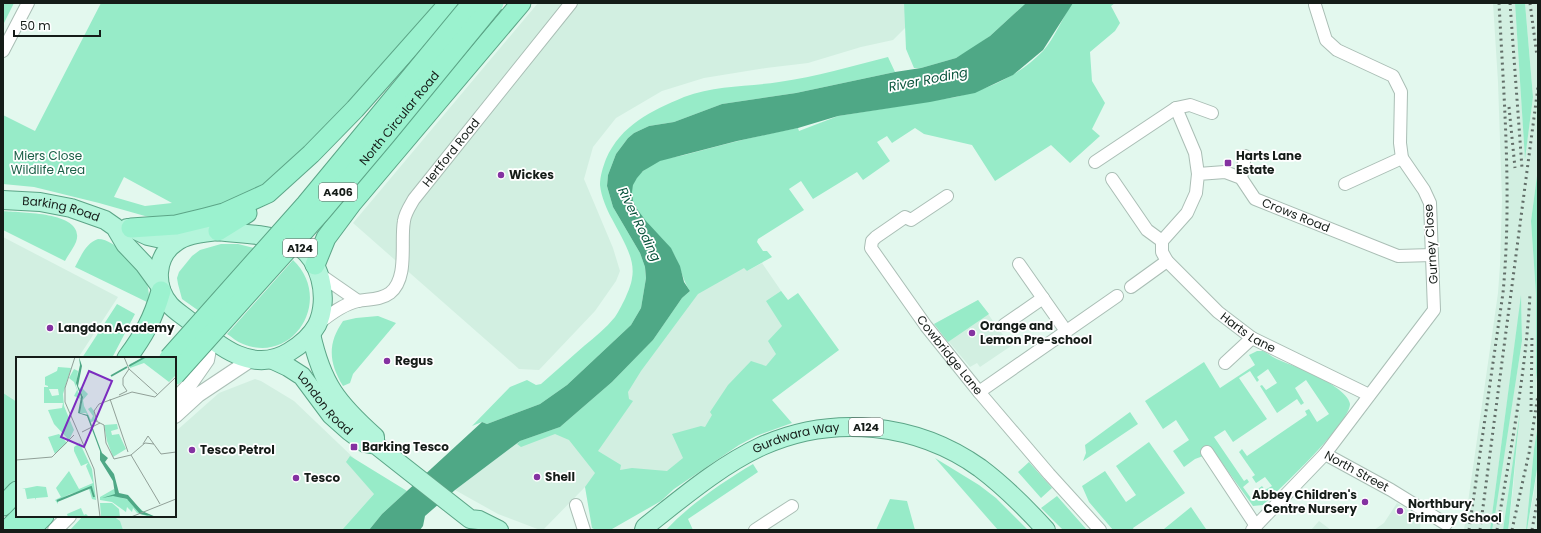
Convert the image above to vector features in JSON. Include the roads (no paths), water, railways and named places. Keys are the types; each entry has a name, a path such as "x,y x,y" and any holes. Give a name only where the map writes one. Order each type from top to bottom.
{"highway":[{"path":"123,227 176,225 224,213 268,193 311,154 355,109 449,3"},
{"name":"North Circular Road","path":"170,357 306,204 472,3"},
{"name":"North Circular Road","path":"176,374 322,212 494,3"},
{"name":"A406","path":"317,270 326,238 349,207 521,3"},
{"path":"218,231 263,202 268,193"},
{"path":"128,357 148,327 155,310 160,288"},
{"path":"3,506 16,492"},
{"path":"7,530 19,517"},
{"path":"30,530 43,517"}],"main road":[{"name":"Barking Road","path":"3,200 40,202 71,208 148,236 175,242"},
{"name":"Barking Road","path":"123,227 125,244 147,268 160,288"},
{"name":"A124","path":"160,288 170,305 221,347 234,354 252,360 273,360 289,352 314,329 322,303 322,291 317,270 303,250 293,243 273,238 218,231 200,234 175,242"},
{"path":"160,288 158,276 162,262 167,250 175,242"},
{"name":"London Road","path":"314,329 319,364 332,391 348,412 375,437 376,445"},
{"name":"London Road","path":"273,360 288,366 302,376 331,415 365,444 376,445 412,473 448,502 472,525 479,520 499,530"},
{"name":"Gurdwara Way","path":"640,529 709,477 735,461 774,441 810,430 837,427 861,427 891,430 923,439 961,456 980,468 999,483 1046,530"}],"street":[{"path":"3,51 28,3"},
{"name":"Hertford Road","path":"314,329 340,309 358,301 376,299 391,292 401,274 404,221 414,199 571,3"},
{"name":"Gurney Close","path":"1315,3 1314,5 1326,40 1337,50 1393,76 1405,100 1400,143 1402,158 1424,190 1430,203 1434,310 1369,395"},
{"path":"1095,162 1176,108 1190,105 1212,113"},
{"path":"1112,179 1147,230 1162,241 1188,213 1196,193 1198,174 1195,154 1176,108"},
{"path":"1198,174 1225,172 1240,178 1245,156"},
{"path":"1345,184 1402,158"},
{"name":"Crows Road","path":"1240,178 1255,199 1398,256 1432,255"},
{"name":"Cowbridge Lane","path":"947,196 911,220 905,217 876,237 872,241 871,248 926,326 979,392 1044,468 1100,530"},
{"name":"Harts Lane","path":"1162,241 1162,252 1168,261 1218,312 1252,338 1369,395"},
{"path":"1131,287 1168,261"},
{"path":"1019,264 1066,331"},
{"path":"317,270 358,301"},
{"path":"979,392 1117,296"},
{"path":"1004,325 1043,298"},
{"path":"176,399 191,383 207,360 210,338"},
{"path":"1225,362 1252,338"},
{"path":"176,415 198,395 252,360"},
{"path":"1325,454 1369,395"},
{"path":"1207,452 1254,528"},
{"name":"North Street","path":"1254,528 1325,454 1388,488 1438,523"},
{"path":"576,505 584,530"},
{"path":"755,530 771,526 792,506"},
{"path":"55,530 68,517"}],"water":[{"name":"River Roding","path":"1026,3 1073,3 1043,50 1013,75 975,93 930,102 838,116 798,128 737,141 660,161 643,171 633,185 633,201 646,221 671,248 680,266 684,282 690,291 682,298 653,340 612,382 560,427 520,441 455,490 425,516 423,526 420,530 369,530 382,514 482,422 487,424 540,404 567,385 631,325 641,308 646,278 645,267 640,253 613,207 607,186 608,175 616,154 628,138 634,133 649,126 674,122 722,104 796,93 921,68 956,58 990,36"}],"railway":[{"path":"1469,530 1503,293 1506,257 1507,184 1499,3"},
{"path":"1510,3 1522,168"},
{"path":"1530,3 1537,56"},
{"path":"1480,530 1538,87"},
{"path":"1509,107 1515,168"},
{"path":"1497,530 1521,383 1530,294"},
{"path":"1531,412 1532,334"},
{"path":"1512,530 1529,453 1538,395"},
{"path":"1532,530 1538,497"}],"place":[{"name":"Harts Lane Estate","path":"1228,163"},
{"name":"Wickes","path":"501,175"},
{"name":"Langdon Academy","path":"50,328"},
{"name":"Orange and Lemon Pre-school","path":"972,333"},
{"name":"Regus","path":"387,361"},
{"name":"Barking Tesco","path":"354,447"},
{"name":"Tesco Petrol","path":"192,450"},
{"name":"Shell","path":"537,477"},
{"name":"Tesco","path":"296,478"},
{"name":"Abbey Children's Centre Nursery","path":"1365,502"},
{"name":"Northbury Primary School","path":"1400,511"}],"park label":[{"name":"Miers Close Wildlife Area","path":"48,163"}]}
